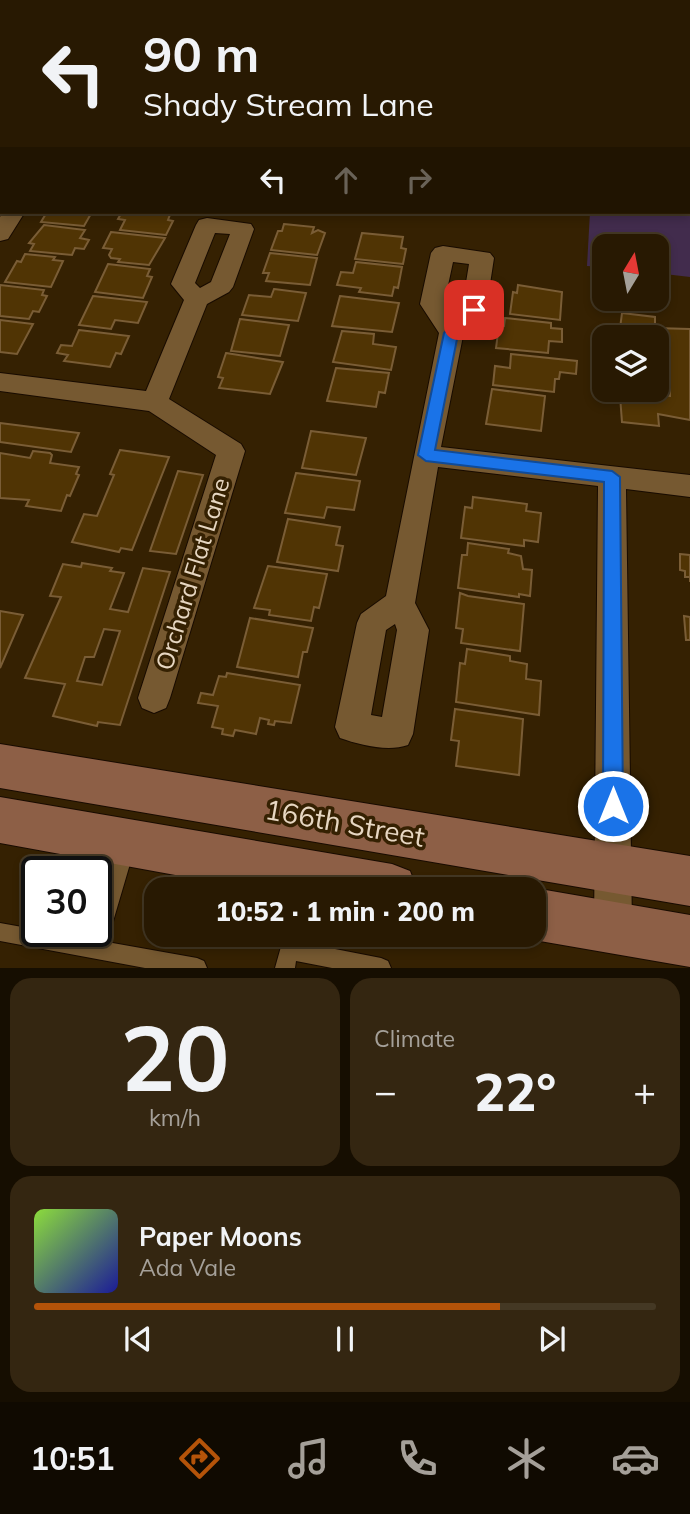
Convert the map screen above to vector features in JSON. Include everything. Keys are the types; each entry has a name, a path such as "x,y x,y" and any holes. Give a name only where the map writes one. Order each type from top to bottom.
{"street":[{"path":"0,234 13,214"},
{"path":"0,382 155,402 197,299"},
{"path":"400,603 451,333"},
{"name":"Orchard Flat Lane","path":"154,698 231,451 155,402"},
{"path":"426,455 690,486"},
{"path":"612,477 613,928"},
{"name":"166th Street","path":"0,765 690,881"},
{"path":"0,820 325,877"},
{"path":"546,916 690,941"}],"lane":[{"path":"95,949 128,842"},
{"path":"0,932 197,968"},
{"path":"285,968 289,950 381,968"}],"shaded area":[{"path":"590,214 690,214 690,277 669,275 669,234 592,234 592,266 587,266"}],"building":[{"path":"46,214 91,214 84,226 41,222"},
{"path":"121,214 170,214 168,220 173,221 166,235 120,230 125,220 118,219"},
{"path":"284,224 314,227 312,233 318,230 325,233 317,255 271,250 278,231 282,231"},
{"path":"44,225 85,230 80,238 89,240 84,249 75,248 72,255 30,251 34,244 29,243"},
{"path":"111,232 165,238 149,265 118,262 120,259 111,258 109,255 112,249 103,248"},
{"path":"362,233 403,237 401,248 406,249 403,264 355,259"},
{"path":"270,253 317,258 310,285 266,281 269,273 263,273"},
{"path":"25,254 55,257 53,260 63,261 51,287 5,282 17,261 21,262"},
{"path":"356,262 402,267 398,288 394,287 392,296 359,292 361,288 337,285 341,272 353,273"},
{"path":"108,264 150,269 147,276 152,277 143,298 95,292"},
{"path":"0,285 44,290 42,295 47,296 39,312 33,311 29,319 0,316"},
{"path":"518,285 562,292 560,320 510,314 513,292 517,293"},
{"path":"274,289 306,293 298,321 242,315 249,295 271,297"},
{"path":"93,296 147,302 138,323 115,320 111,329 79,325"},
{"path":"340,296 399,303 392,332 332,326"},
{"path":"622,313 655,317 655,325 620,325"},
{"path":"505,318 551,323 551,328 562,329 562,342 549,341 548,353 496,348 499,325 504,326"},
{"path":"240,319 289,325 280,356 231,351"},
{"path":"0,320 33,324 17,354 0,352"},
{"path":"669,328 690,329 690,420 658,414 659,426 622,422 620,402 669,402"},
{"path":"79,330 129,336 121,354 116,353 110,367 64,361 68,355 57,353 61,345 72,346"},
{"path":"342,331 374,334 373,344 396,347 391,370 333,362"},
{"path":"226,353 283,362 270,394 219,388 223,378 218,377"},
{"path":"511,354 577,361 576,374 560,372 559,379 555,379 554,392 493,385 495,366 510,368"},
{"path":"336,368 389,373 385,393 379,392 376,407 327,401"},
{"path":"492,389 545,396 541,431 486,424"},
{"path":"0,423 79,433 71,452 0,442"},
{"path":"311,431 366,438 356,475 302,468"},
{"path":"120,450 169,457 132,550 121,548 119,552 72,542 84,514 97,516 114,475 110,474"},
{"path":"33,451 50,453 50,463 79,467 76,474 79,475 61,511 26,506 29,500 0,498 0,453 30,458"},
{"path":"178,471 203,475 176,554 150,551"},
{"path":"296,473 360,481 354,510 327,507 324,518 285,513"},
{"path":"473,497 527,504 526,511 541,513 538,542 524,540 524,546 461,538 465,507 472,508"},
{"path":"288,519 340,527 336,545 343,546 338,571 277,562"},
{"path":"468,543 509,549 508,553 521,556 523,569 532,570 530,596 519,594 519,597 458,588 462,555 467,555"},
{"path":"680,554 690,555 690,577 685,577 685,571 680,570"},
{"path":"82,563 124,573 110,609 128,612 143,568 170,572 120,725 98,722 97,726 53,716 65,684 25,678 61,597 50,596 63,564 81,567","holes":["104,629 120,631 102,685 77,681 85,657 94,657"]},
{"path":"268,566 327,574 319,608 314,607 311,621 269,615 270,610 254,608"},
{"path":"460,593 524,604 520,651 461,643 463,629 456,628"},
{"path":"0,611 23,615 0,668"},
{"path":"684,616 690,617 690,640 686,640"},
{"path":"250,618 313,628 307,652 303,652 298,677 237,667"},
{"path":"467,649 510,656 510,661 527,664 526,679 541,681 539,715 456,702 460,663 465,664"},
{"path":"227,673 300,685 291,723 275,721 274,725 268,724 269,720 260,718 256,734 235,730 233,736 222,734 223,729 212,727 218,706 198,703 201,693 213,695 219,676 226,677"},
{"path":"455,709 523,719 519,775 456,766 459,741 451,740"}],"route":[{"path":"474,310 451,333 426,455 612,477 613,806"}]}
